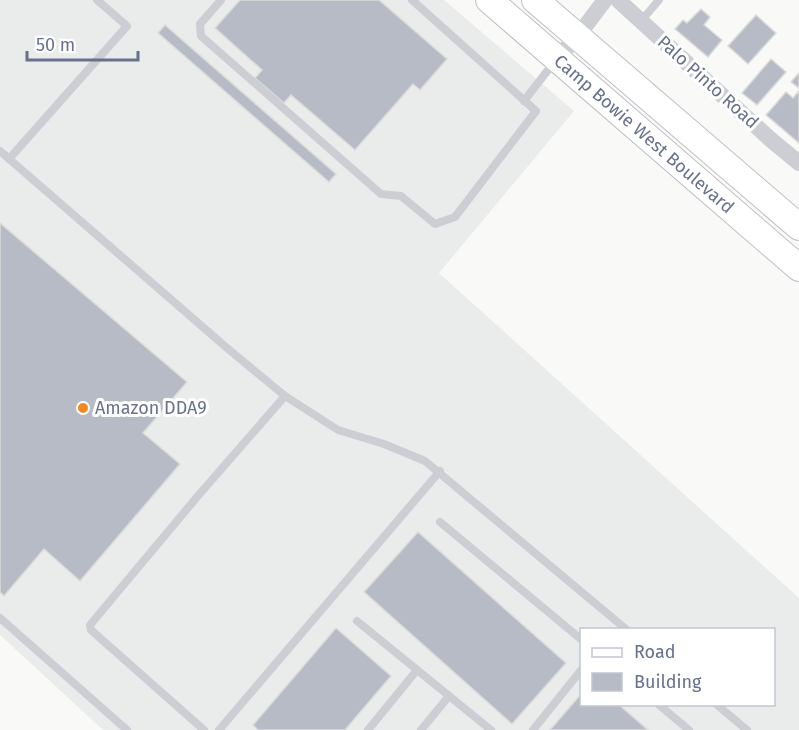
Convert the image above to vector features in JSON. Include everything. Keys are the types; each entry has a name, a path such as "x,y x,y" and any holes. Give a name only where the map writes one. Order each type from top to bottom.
{"main road":[{"name":"Camp Bowie West Boulevard","path":"489,0 799,268"},
{"name":"Camp Bowie West Boulevard","path":"535,0 799,227"}],"street":[{"path":"557,58 577,37 605,0"},
{"name":"Palo Pinto Road","path":"618,0 770,139 799,162"}],"lane":[{"path":"9,159 127,26 97,0"},
{"path":"221,0 201,24 201,36 381,194 401,196 435,224 455,217 536,111 412,0"},
{"path":"641,21 659,0"},
{"path":"524,101 557,58"},
{"path":"0,151 285,396 338,430 384,444 425,461 440,471 625,628"},
{"path":"204,730 91,630 90,625 285,396"},
{"path":"219,730 440,471"},
{"path":"440,522 580,638"},
{"path":"0,618 127,730"},
{"path":"357,621 491,730"},
{"path":"368,730 417,670"},
{"path":"533,730 580,671"},
{"path":"421,730 449,696"},
{"path":"659,706 689,730"},
{"path":"718,706 747,730"}],"shaded area":[{"path":"0,0 444,0 574,111 439,273 799,598 799,730 103,730 0,635"}],"building":[{"path":"240,0 379,0 447,59 420,90 413,84 355,150 291,95 284,103 255,78 262,70 215,28"},
{"path":"701,9 710,17 704,25 722,40 708,57 675,29 683,20 687,23"},
{"path":"756,15 776,33 748,64 728,46"},
{"path":"165,25 336,174 329,182 158,33"},
{"path":"771,59 786,72 757,105 742,93"},
{"path":"799,73 799,88 791,82"},
{"path":"799,91 799,143 766,115 786,92 793,98"},
{"name":"Amazon DDA9","path":"0,223 187,382 143,433 180,464 80,581 44,549 4,596 0,592"},
{"path":"418,532 566,663 512,724 364,592"},
{"path":"336,628 391,676 345,730 258,730 253,725"},
{"path":"580,695 580,706 620,706 648,730 550,730"}],"place":[{"name":"Amazon DDA9","path":"83,408"}]}
